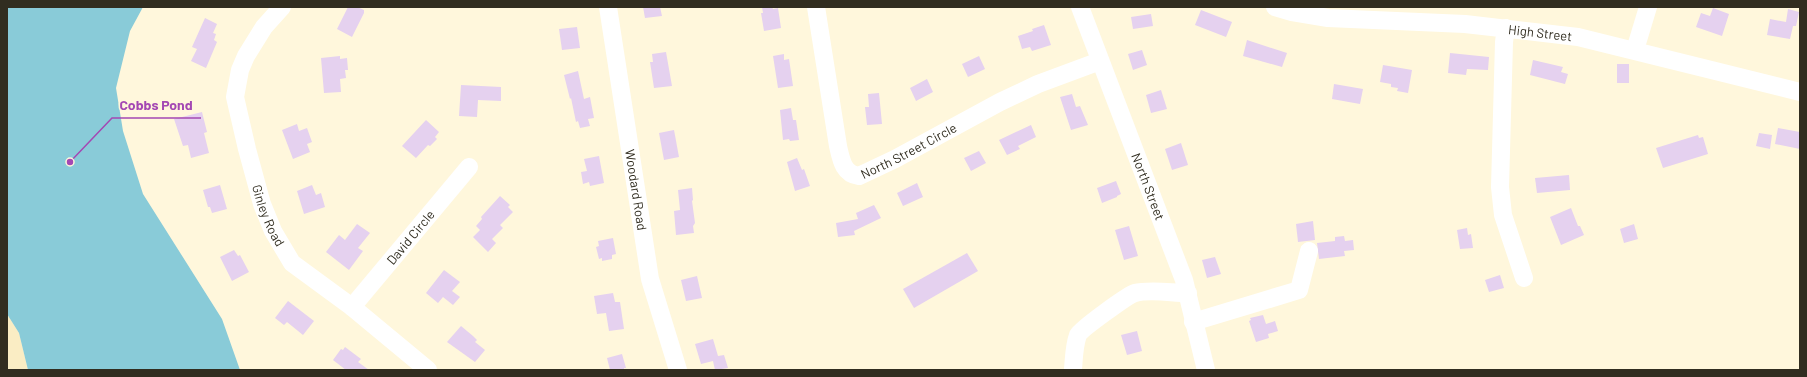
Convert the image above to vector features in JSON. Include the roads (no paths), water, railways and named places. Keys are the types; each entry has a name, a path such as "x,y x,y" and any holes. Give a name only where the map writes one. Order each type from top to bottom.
{"street":[{"name":"Ginley Road","path":"282,7 264,27 246,56 240,70 235,97 262,204 281,247 292,263 302,272 352,307 428,370"},
{"name":"Woodard Road","path":"608,7 650,279 678,370"},
{"name":"North Street Circle","path":"816,7 838,146 844,168 853,175 859,176 895,159 1000,102 1038,84 1100,61"},
{"name":"North Street","path":"1080,7 1184,280 1192,308 1193,322 1206,370"},
{"name":"High Street","path":"1275,7 1292,12 1328,18 1465,24 1578,37 1800,92"},
{"path":"1635,50 1648,7"},
{"path":"1506,28 1504,42 1500,187 1503,215 1524,278"},
{"name":"David Circle","path":"352,307 469,167"},
{"path":"1193,322 1299,290 1310,251"},
{"path":"1074,369 1074,352 1078,334 1086,326 1134,293 1188,293"}],"water":[{"path":"7,7 143,7 130,31 116,88 123,131 143,194 222,319 240,370 28,370 19,333 7,314"}],"place":[{"name":"Cobbs Pond","path":"70,162"}]}
